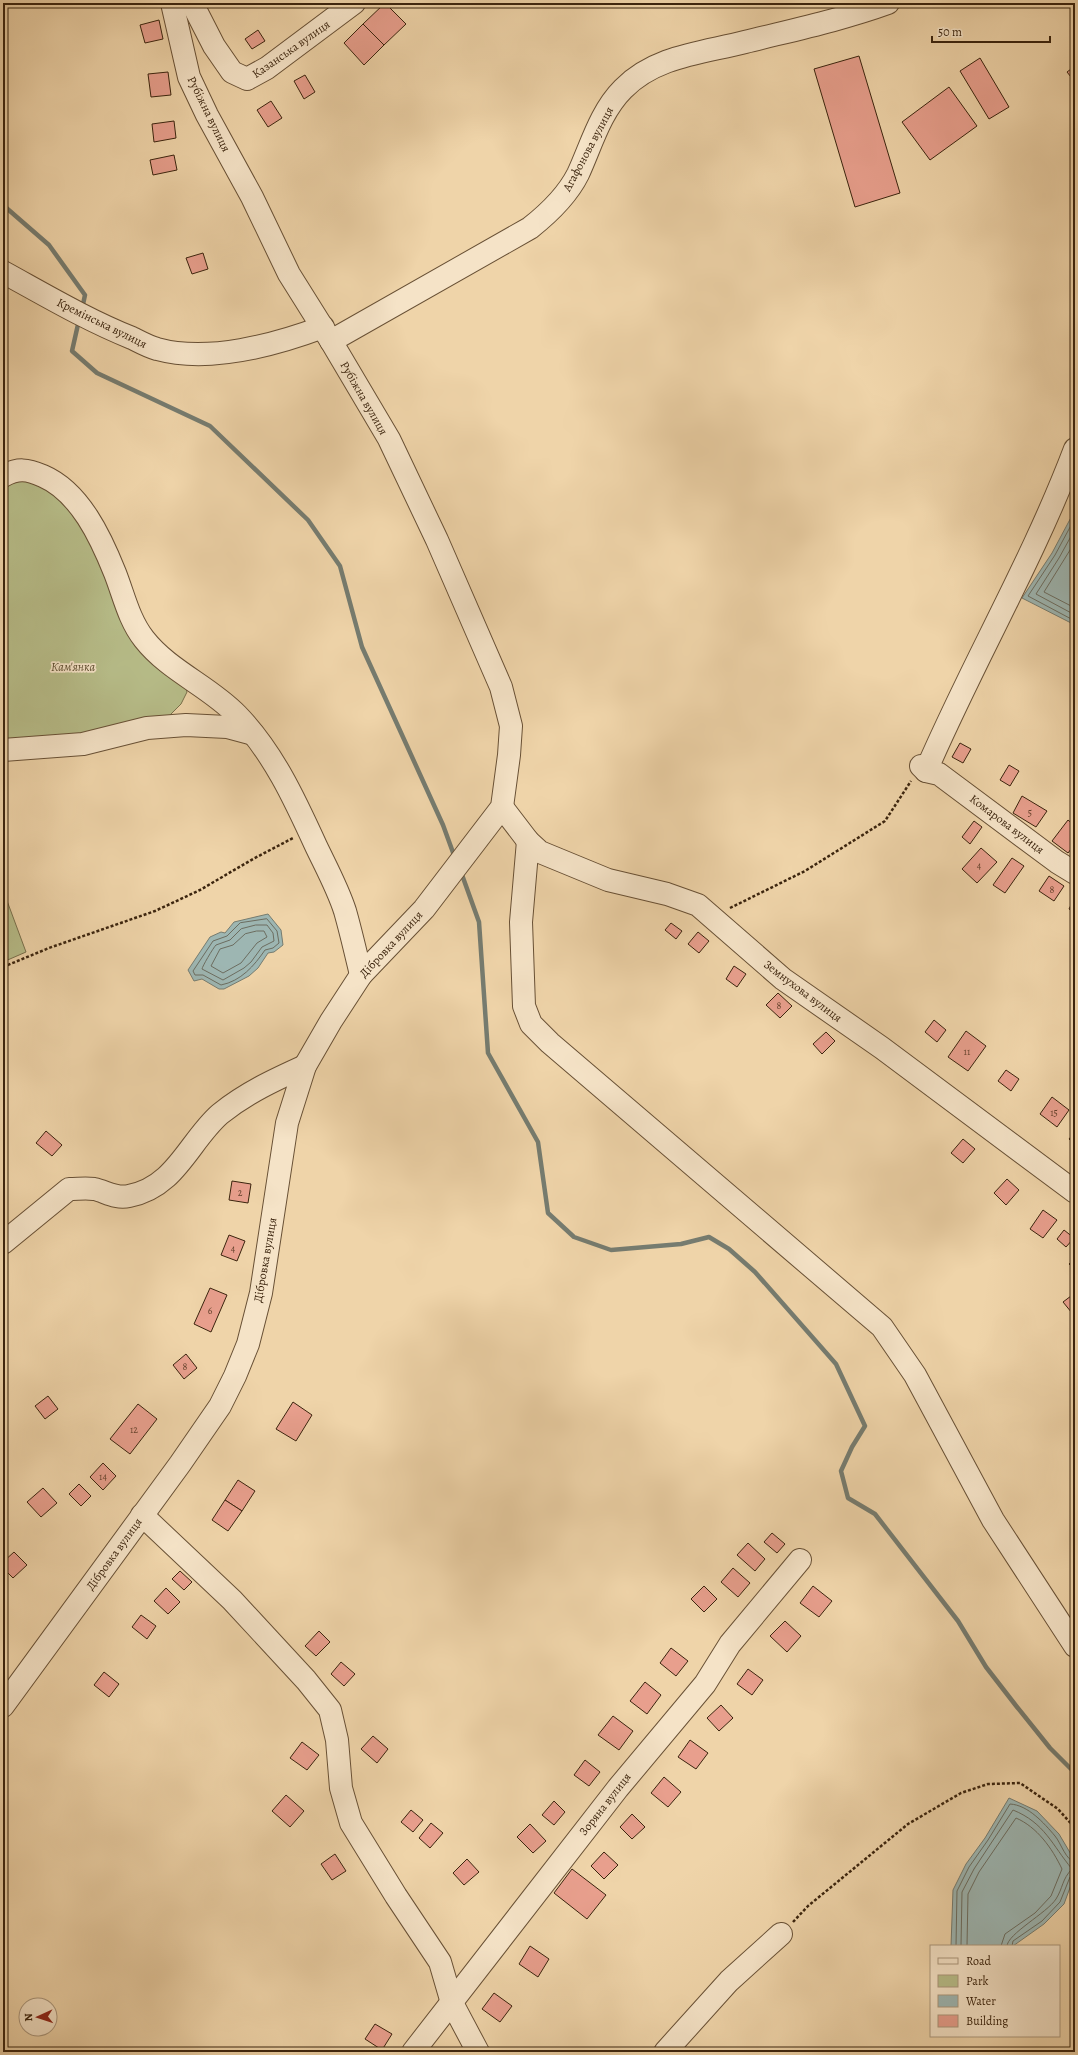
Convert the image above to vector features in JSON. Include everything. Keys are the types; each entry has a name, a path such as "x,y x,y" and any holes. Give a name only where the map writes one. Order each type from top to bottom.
{"street":[{"name":"Рубіжна вулиця","path":"172,3 190,77 206,115 252,197 289,274 327,334 389,439 437,540 501,687 511,726 502,807"},
{"name":"Казанська вулиця","path":"192,3 214,46 232,72 247,79 267,68 354,3"},
{"name":"Агафонова вулиця","path":"327,334 530,228 549,213 564,196 577,175 604,115 622,90 639,74 671,59 712,51 821,23 888,3"},
{"name":"Кремінська вулиця","path":"3,272 90,319 156,349 179,353 210,354 265,346 292,339 327,334"},
{"path":"929,770 951,713 1004,609 1075,449"},
{"path":"3,476 14,471 24,469 32,471 59,486 75,502 97,534 115,574 131,617 144,639 169,664 215,696 236,715 253,734 287,784 345,910 361,975"},
{"path":"3,750 83,744 147,728 186,725 228,727 253,734"},
{"name":"Комарова вулиця","path":"929,770 1057,862 1075,873"},
{"name":"Земнухова вулиця","path":"502,807 528,841 540,852 567,865 608,880 667,894 698,905 783,979 882,1048 1075,1192"},
{"name":"Дібровка вулиця","path":"3,1706 220,1406 235,1376 248,1344 261,1293 287,1123 305,1066 331,1021 361,975 424,909 502,807"},
{"path":"528,841 521,922 524,1006 531,1024 562,1053 882,1327 915,1375 993,1520 1075,1646"},
{"path":"3,1243 70,1189 96,1190 108,1195 128,1197 145,1191 160,1182 176,1168 218,1116 239,1099 263,1085 305,1066"},
{"path":"142,1515 232,1600 306,1680 330,1710 337,1740 341,1788 351,1823 396,1896 440,1962 452,2003 478,2052"},
{"name":"Зоряна вулиця","path":"414,2052 618,1788 705,1684 730,1644 800,1560"},
{"path":"665,2052 729,1981 781,1934"}],"path":[{"path":"706,912 732,908 746,901 805,870 884,821 907,789 918,766 929,770"},
{"path":"3,967 49,948 155,911 200,890 260,855 309,831"},
{"path":"781,1934 808,1906 908,1824 961,1793 988,1784 1020,1783 1058,1809 1075,1828"}],"green space":[{"name":"Кам'янка","path":"25,475 70,504 115,586 184,682 187,692 181,704 167,718 120,730 3,745 3,482"},
{"path":"3,890 26,952 3,962"}],"water":[{"path":"1075,510 1075,625 1022,598 1052,553"},
{"path":"268,914 281,930 283,945 274,952 268,953 258,968 249,976 224,989 219,989 202,979 194,981 188,970 210,937 221,932 225,933 234,922"},
{"path":"1009,1798 1037,1811 1059,1834 1075,1861 1075,1874 1064,1904 1044,1924 1014,1945 951,1945 953,1890 966,1864 985,1838"}],"building":[{"path":"385,3 406,24 384,45 363,24"},
{"path":"159,20 163,39 145,43 140,25"},
{"path":"363,24 384,45 364,65 344,43"},
{"path":"258,30 265,41 252,49 245,39"},
{"path":"859,56 900,193 855,207 814,69"},
{"path":"980,58 1009,107 989,119 960,71"},
{"path":"1075,66 1075,82 1067,72"},
{"path":"168,72 171,95 151,97 148,74"},
{"path":"305,75 315,92 304,99 294,81"},
{"path":"949,87 977,126 930,160 902,122"},
{"path":"271,101 282,118 268,127 257,110"},
{"path":"174,121 176,138 154,142 152,124"},
{"path":"174,155 177,170 153,175 150,160"},
{"path":"203,253 208,269 192,274 186,258"},
{"path":"960,743 971,749 963,763 952,757"},
{"path":"1009,765 1019,771 1010,786 1000,780"},
{"path":"1022,796 1047,811 1036,827 1013,813"},
{"path":"1068,820 1075,826 1075,844 1068,853 1052,841"},
{"path":"974,821 982,827 970,844 962,837"},
{"path":"981,848 997,862 977,883 962,869"},
{"path":"1012,858 1024,866 1005,893 993,885"},
{"path":"1049,876 1064,886 1054,901 1039,891"},
{"path":"1075,897 1075,913 1069,909"},
{"path":"671,923 682,931 676,939 665,930"},
{"path":"698,932 709,941 699,953 688,944"},
{"path":"734,966 746,974 737,987 726,979"},
{"path":"778,993 792,1006 780,1018 766,1005"},
{"path":"934,1020 946,1030 937,1042 925,1032"},
{"path":"966,1031 986,1046 968,1071 948,1057"},
{"path":"826,1032 835,1041 822,1054 813,1044"},
{"path":"1006,1070 1019,1079 1011,1091 998,1081"},
{"path":"1052,1097 1069,1110 1057,1127 1040,1114"},
{"path":"46,1131 62,1145 52,1156 36,1143"},
{"path":"1075,1132 1075,1145 1069,1139"},
{"path":"963,1139 975,1149 963,1163 951,1153"},
{"path":"1007,1179 1019,1190 1006,1205 994,1193"},
{"path":"232,1181 251,1184 248,1203 229,1200"},
{"path":"1043,1210 1057,1220 1043,1238 1030,1229"},
{"path":"1064,1230 1074,1238 1066,1247 1057,1239"},
{"path":"229,1235 245,1241 237,1261 221,1255"},
{"path":"1075,1258 1075,1270 1069,1264"},
{"path":"210,1288 227,1295 211,1332 194,1324"},
{"path":"1075,1293 1075,1311 1072,1313 1063,1302"},
{"path":"186,1354 197,1368 184,1379 173,1365"},
{"path":"48,1396 58,1409 45,1419 35,1406"},
{"path":"293,1402 312,1415 296,1441 276,1429"},
{"path":"138,1404 157,1419 130,1454 110,1439"},
{"path":"103,1463 116,1476 103,1490 90,1477"},
{"path":"238,1480 255,1491 242,1511 225,1500"},
{"path":"79,1484 91,1496 81,1506 69,1494"},
{"path":"43,1488 57,1503 41,1517 27,1502"},
{"path":"225,1500 242,1511 228,1531 212,1520"},
{"path":"772,1533 785,1544 777,1553 764,1542"},
{"path":"748,1543 765,1559 755,1571 737,1555"},
{"path":"14,1552 27,1565 13,1578 3,1568 3,1562"},
{"path":"733,1568 750,1583 738,1597 721,1582"},
{"path":"180,1571 192,1582 184,1590 172,1579"},
{"path":"704,1586 717,1599 704,1612 691,1599"},
{"path":"813,1586 832,1601 819,1617 800,1603"},
{"path":"166,1588 180,1602 168,1614 154,1601"},
{"path":"141,1615 156,1626 147,1639 132,1627"},
{"path":"785,1621 801,1636 787,1652 770,1636"},
{"path":"319,1631 330,1642 316,1656 305,1646"},
{"path":"671,1648 688,1661 676,1676 660,1663"},
{"path":"341,1662 355,1674 344,1686 331,1674"},
{"path":"748,1669 763,1680 752,1695 737,1684"},
{"path":"104,1672 119,1684 109,1697 94,1685"},
{"path":"645,1682 661,1695 647,1714 630,1701"},
{"path":"721,1705 733,1718 719,1731 707,1718"},
{"path":"613,1716 633,1731 619,1750 598,1735"},
{"path":"373,1736 388,1749 377,1763 361,1749"},
{"path":"690,1740 708,1753 696,1769 678,1757"},
{"path":"302,1742 319,1755 307,1770 290,1758"},
{"path":"585,1760 600,1772 589,1786 574,1775"},
{"path":"664,1777 681,1792 668,1807 651,1793"},
{"path":"286,1795 304,1811 290,1827 272,1811"},
{"path":"554,1801 565,1812 554,1825 542,1815"},
{"path":"411,1810 423,1820 413,1832 401,1822"},
{"path":"632,1814 645,1827 632,1839 620,1827"},
{"path":"431,1823 443,1833 430,1848 419,1838"},
{"path":"530,1824 546,1841 533,1853 517,1837"},
{"path":"604,1852 618,1865 604,1879 591,1866"},
{"path":"335,1854 346,1871 332,1880 321,1864"},
{"path":"467,1859 479,1872 464,1885 453,1873"},
{"path":"572,1869 606,1895 587,1919 554,1893"},
{"path":"530,1946 549,1959 538,1977 519,1964"},
{"path":"494,1993 512,2006 500,2022 482,2009"},
{"path":"375,2024 392,2034 382,2050 365,2039"}],"waterway":[{"path":"3,205 49,245 85,295 82,309"},
{"path":"79,320 72,351 97,373 210,426 308,520 340,566 362,647 443,825 455,858"},
{"path":"461,872 479,922 488,1053 538,1142 548,1213 574,1237 611,1250 681,1244 709,1237 729,1249 755,1272 836,1364 865,1426 852,1447 841,1471 848,1498 875,1514 958,1621 986,1667 1050,1748 1075,1773"}]}
